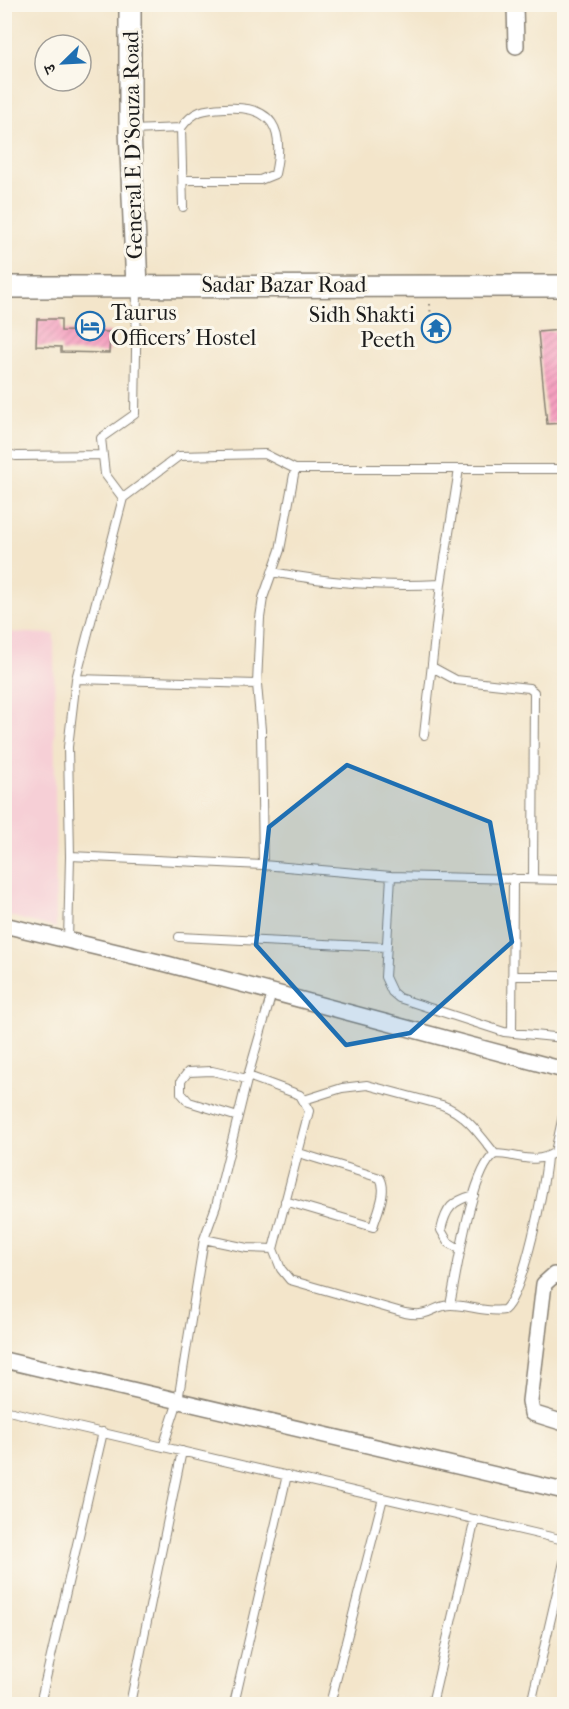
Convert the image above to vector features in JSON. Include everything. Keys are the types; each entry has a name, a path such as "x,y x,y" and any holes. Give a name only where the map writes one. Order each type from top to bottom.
{"street":[{"name":"General E D'Souza Road","path":"130,4 130,130 137,286"},
{"path":"515,4 516,46"},
{"name":"Sadar Bazar Road","path":"4,286 564,286"},
{"path":"4,925 564,1070"},
{"path":"564,1277 554,1275 544,1284 530,1401 532,1413 564,1423"},
{"path":"4,1360 564,1491"}],"lane":[{"path":"183,180 260,180 275,174 279,156 270,120 262,112 244,107 200,110 190,116 181,128 183,207"},
{"path":"130,130 181,128"},
{"path":"123,498 105,474 101,438 135,414 137,286"},
{"path":"4,453 16,456 103,455"},
{"path":"68,941 70,856 68,747 76,679 123,498 179,456 265,454 295,469 564,469"},
{"path":"264,865 261,730 257,684 260,618 262,598 280,550 295,469"},
{"path":"424,735 441,584 459,469"},
{"path":"272,572 313,580 385,587 441,584"},
{"path":"432,667 456,680 529,688 534,692 533,879"},
{"path":"76,679 257,684"},
{"path":"70,856 264,865 391,876 564,880"},
{"path":"391,876 386,948 387,985 399,998 512,1033 564,1038"},
{"path":"512,1033 513,878"},
{"path":"179,937 386,948"},
{"path":"512,976 564,976"},
{"path":"163,1447 178,1401 204,1239 216,1206 247,1077 272,993"},
{"path":"238,1117 189,1102 181,1094 181,1081 188,1072 201,1070 247,1077 300,1095 309,1111 273,1249 281,1269 290,1280 415,1315 431,1313 450,1305 496,1312 510,1305 531,1238 545,1179 547,1157"},
{"path":"304,1100 342,1088 367,1084 450,1107 473,1126 495,1154 534,1160 547,1157 555,1152 564,1111"},
{"path":"285,1201 373,1227 382,1194 383,1183 380,1178 298,1154"},
{"path":"450,1305 474,1196 488,1159 495,1154"},
{"path":"461,1250 448,1242 441,1230 445,1214 452,1203 474,1196"},
{"path":"204,1239 248,1248 273,1249"},
{"path":"5,1411 564,1540"},
{"path":"40,1704 103,1432"},
{"path":"130,1704 182,1451"},
{"path":"234,1704 287,1476"},
{"path":"330,1704 383,1498"},
{"path":"432,1704 475,1519"},
{"path":"531,1704 564,1562"}],"highlighted area":[{"path":"347,765 490,822 512,942 410,1033 346,1045 256,945 269,827"}],"shaded area":[{"path":"5,632 54,634 56,928 5,915"}],"building":[{"path":"37,319 61,319 61,331 110,332 109,353 61,352 61,347 36,346"},
{"path":"561,330 564,423 547,424 538,332"}],"place":[{"name":"Taurus Officers' Hostel","path":"90,326"},
{"name":"Sidh Shakti Peeth","path":"436,328"}]}
